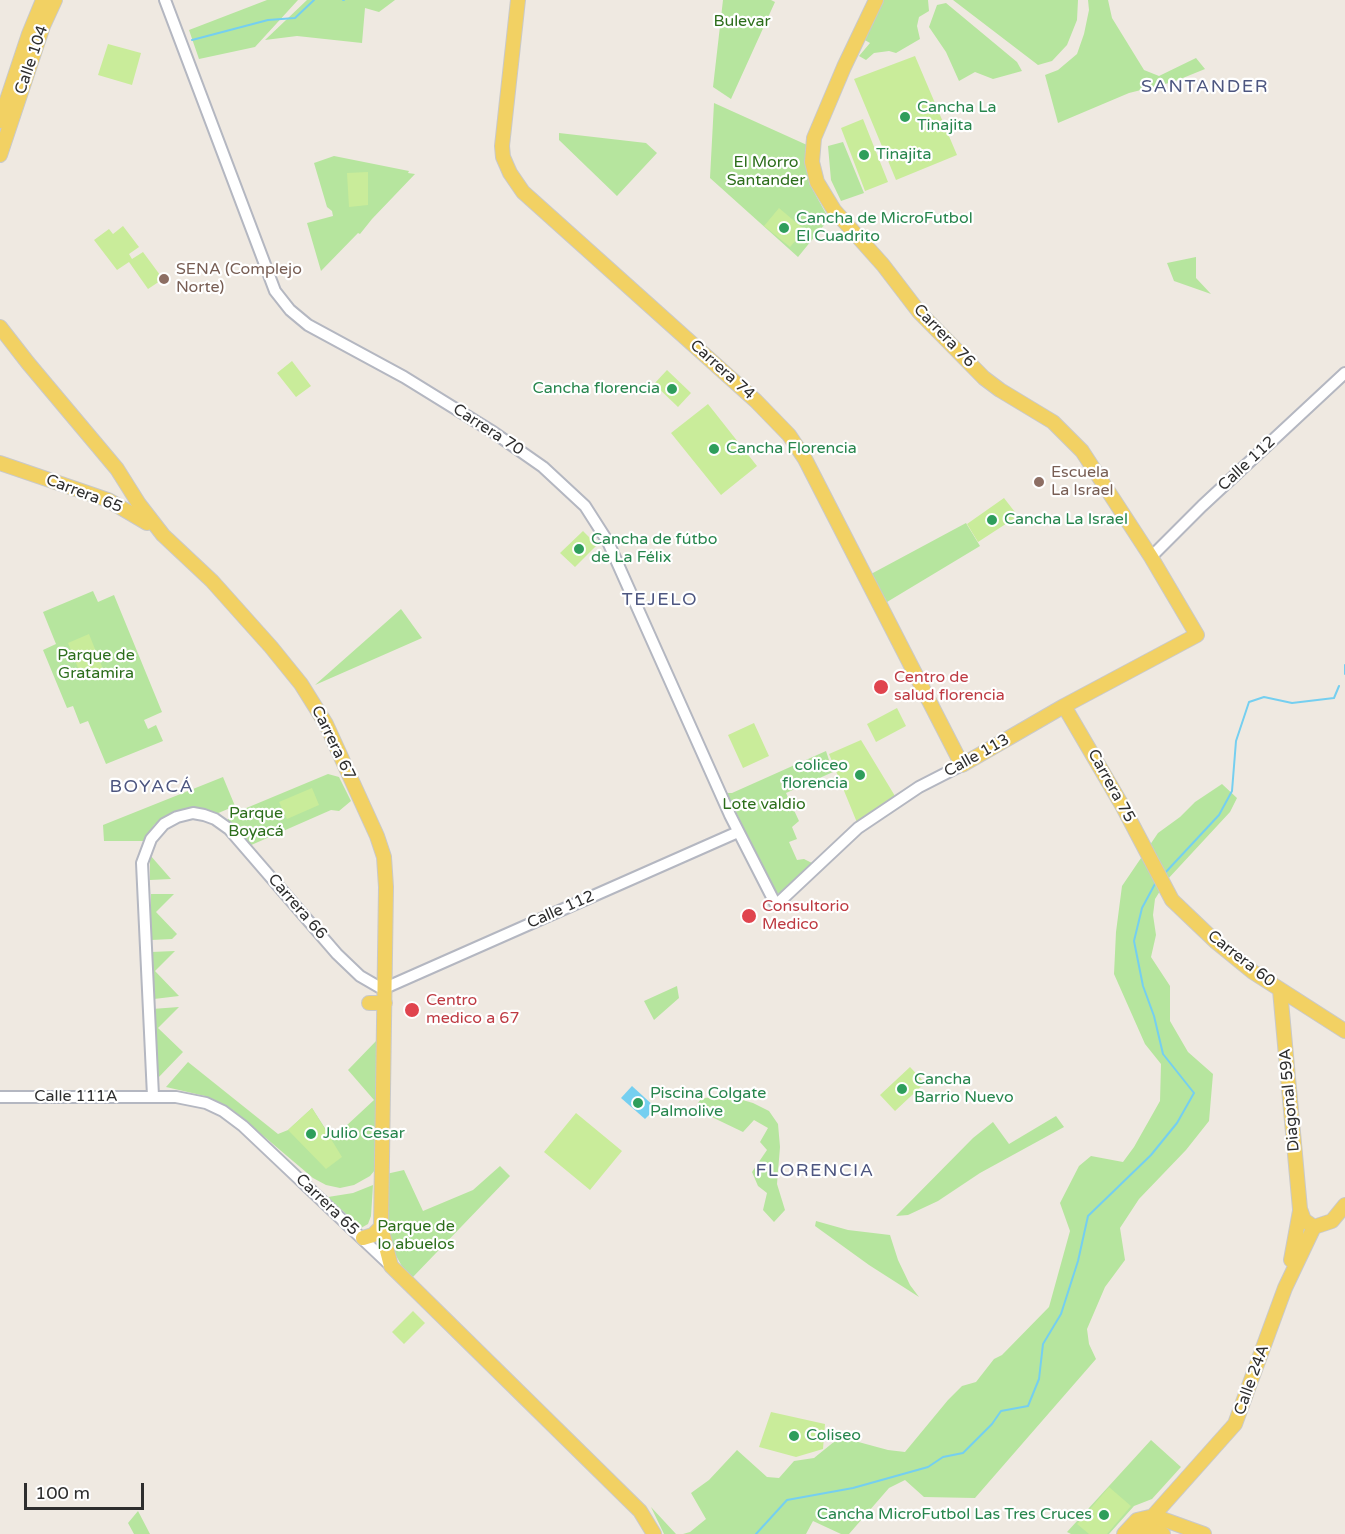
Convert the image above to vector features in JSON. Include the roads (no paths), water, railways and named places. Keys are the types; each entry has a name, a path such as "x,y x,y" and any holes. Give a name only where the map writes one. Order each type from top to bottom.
{"main road":[{"name":"Calle 104","path":"0,121 31,27 43,0"},
{"name":"Calle 104","path":"0,155 43,26 55,0"},
{"name":"Carrera 74","path":"518,0 502,146 503,157 510,174 524,192 756,400 789,435 805,459 962,765"},
{"name":"Carrera 76","path":"876,0 814,138 812,162 817,182 834,210 883,265 919,312 984,378 1053,422 1082,451 1151,557 1197,634"},
{"name":"Carrera 67","path":"0,327 117,469 139,504 163,535 212,581 271,647 307,692 326,724 376,836 384,857 386,887 385,988 377,1007 381,1227 391,1266"},
{"name":"Carrera 65","path":"0,463 108,500 135,514 163,535"},
{"name":"Calle 113","path":"962,765 1064,706 1197,634"},
{"name":"Carrera 75","path":"1064,706 1124,807 1155,868"},
{"name":"Carrera 60","path":"1155,868 1172,900 1215,941 1253,972 1345,1031"},
{"name":"Diagonal 59A","path":"1280,990 1300,1209 1296,1235"},
{"path":"1300,1209 1304,1220 1314,1227 1332,1221 1345,1205"},
{"path":"363,1239 381,1227"},
{"name":"Calle 24A","path":"1134,1530 1140,1519 1154,1516 1235,1424 1285,1288 1314,1227"},
{"name":"Calle 24A","path":"1285,1288 1296,1235"},
{"name":"Carrera 65","path":"391,1266 640,1510 654,1534"},
{"path":"1154,1516 1204,1534"},
{"path":"1134,1530 1163,1534"}],"street":[{"name":"Carrera 70","path":"165,0 275,291 290,310 308,325 404,377 493,432 543,467 585,506 608,542 738,832 776,905"},
{"name":"Calle 112","path":"1151,557 1202,506 1345,373"},
{"name":"Calle 113","path":"776,905 858,828 919,787 962,765"},
{"name":"Carrera 66","path":"153,1096 141,871 147,846 164,824 177,816 193,813 215,819 236,836 345,961 369,983 385,988"},
{"name":"Calle 112","path":"385,988 738,832"},
{"name":"Calle 111A","path":"0,1097 153,1096"},
{"name":"Carrera 65","path":"153,1096 198,1101 213,1106 232,1118 391,1266"}],"water":[{"name":"Piscina Colgate Palmolive","path":"632,1086 656,1108 645,1119 621,1098"}],"waterway":[{"path":"192,40 268,20 295,18 314,0"},
{"path":"1345,665 1345,674"},
{"path":"1164,874 1219,815 1232,791 1236,741 1249,702 1264,697 1292,703 1334,698 1339,686"},
{"path":"756,1534 787,1500 853,1488 928,1467 943,1457 963,1453 992,1424 1001,1411 1028,1406 1039,1379 1043,1344 1061,1314 1078,1261 1088,1216 1151,1155 1177,1123 1194,1093 1163,1054 1154,1016 1143,986 1134,941 1142,908 1156,882"}],"place":[{"name":"Cancha La Tinajita","path":"905,117"},
{"name":"Tinajita","path":"864,155"},
{"name":"Cancha de MicroFutbol El Cuadrito","path":"784,228"},
{"name":"SENA (Complejo Norte)","path":"164,279"},
{"name":"Cancha florencia","path":"672,389"},
{"name":"Cancha Florencia","path":"714,449"},
{"name":"Escuela La Israel","path":"1039,482"},
{"name":"Cancha La Israel","path":"992,520"},
{"name":"Cancha de fútbo de La Félix","path":"579,549"},
{"name":"Centro de salud florencia","path":"881,687"},
{"name":"coliceo florencia","path":"860,775"},
{"name":"Consultorio Medico","path":"749,916"},
{"name":"Centro medico a 67","path":"412,1010"},
{"name":"Cancha Barrio Nuevo","path":"902,1089"},
{"name":"Piscina Colgate Palmolive","path":"638,1103"},
{"name":"Julio Cesar","path":"311,1134"},
{"name":"Coliseo","path":"794,1436"},
{"name":"Cancha MicroFutbol Las Tres Cruces","path":"1104,1515"}],"district":[{"name":"SANTANDER","path":"1205,87"},
{"name":"TEJELO","path":"660,600"},
{"name":"BOYACÁ","path":"152,787"},
{"name":"FLORENCIA","path":"815,1171"}],"park label":[{"name":"Bulevar","path":"742,22"},
{"name":"El Morro Santander","path":"766,172"},
{"name":"Parque de Gratamira","path":"96,665"},
{"name":"Lote valdio","path":"764,805"},
{"name":"Parque Boyacá","path":"256,823"},
{"name":"Parque de lo abuelos","path":"416,1236"}]}
